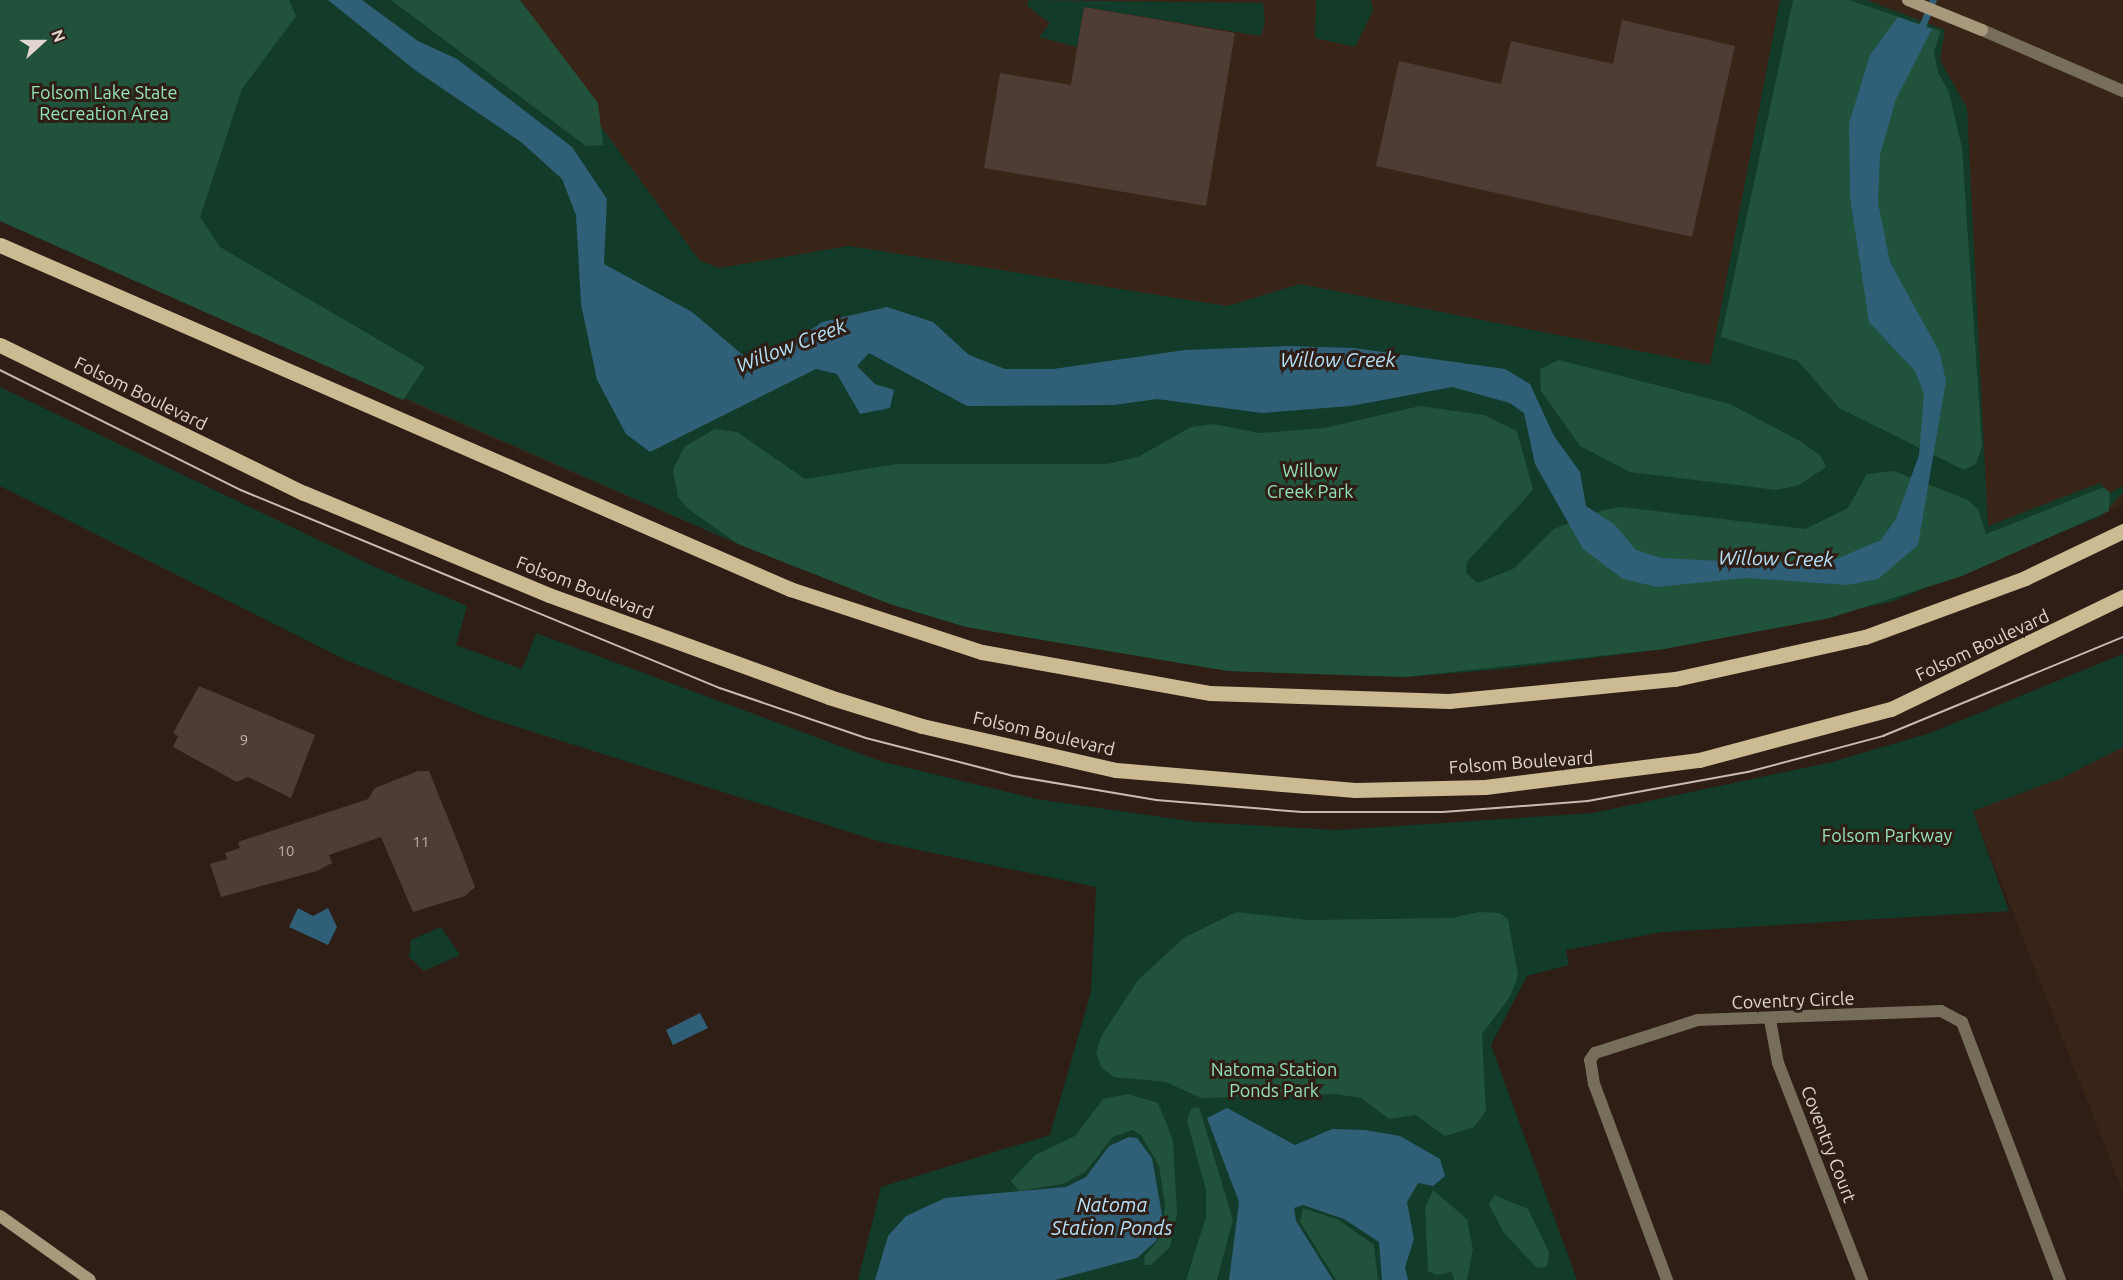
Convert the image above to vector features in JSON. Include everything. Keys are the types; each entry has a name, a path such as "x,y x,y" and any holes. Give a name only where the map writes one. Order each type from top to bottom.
{"main road":[{"path":"0,245 801,593 982,652 1210,693 1449,701 1675,679 1886,630 2015,582 2123,531"},
{"name":"Folsom Boulevard","path":"0,345 304,493 637,629 922,726 1127,771 1251,785 1402,789 1597,777 1700,760 1891,709 2123,597"}],"street":[{"path":"1908,0 2123,91"},
{"name":"Coventry Circle","path":"1667,1280 1590,1060 1603,1047 1681,1023 1941,1011 1957,1017 2060,1280"},
{"name":"Coventry Court","path":"1770,1020 1778,1063 1862,1280"},
{"path":"0,1215 90,1280"}],"shaded area":[{"path":"410,0 2123,0 2123,504 1891,602 1664,649 1504,669 1405,677 1228,671 966,627 890,604 738,544 403,400"},
{"path":"2123,747 2123,1192 1973,811 2062,778"}],"green space":[{"name":"Willow Creek Park","path":"0,0 508,0 699,260 719,268 849,246 1227,306 1300,284 1710,365 1780,0 1867,0 1945,30 1940,60 1967,108 1988,526 2100,483 2110,493 2122,486 2123,493 2101,516 1891,602 1664,649 1504,669 1405,677 1228,671 966,627 890,604 738,544 0,221"},
{"name":"Folsom Lake State Recreation Area","path":"0,0 289,0 296,16 242,89 200,217 220,247 425,367 403,400 0,221"},
{"path":"391,0 520,0 598,103 603,145 586,146"},
{"path":"1029,0 1263,3 1265,22 1261,36 1084,7 1077,47 1039,37 1050,23 1027,6"},
{"path":"1316,0 1371,0 1373,11 1355,47 1315,38"},
{"path":"1793,0 1849,0 1941,31 1934,51 1938,73 1949,92 1962,148 1982,446 1976,464 1964,470 1839,408 1798,361 1721,337"},
{"path":"1559,360 1730,404 1800,441 1820,455 1826,467 1799,485 1777,490 1630,472 1580,446 1541,391 1540,369"},
{"path":"0,387 377,568 467,606 456,645 522,669 536,633 880,761 1036,799 1197,822 1337,830 1593,813 1832,762 1930,733 2123,654 2123,747 2062,778 1973,811 2009,911 1663,932 1566,950 1569,965 1527,976 1491,1045 1577,1280 858,1280 881,1187 1050,1135 1091,992 1096,887 881,842 486,717 346,660 0,486"},
{"path":"1420,406 1484,415 1517,431 1533,490 1467,562 1466,573 1478,583 1513,569 1554,529 1603,510 1622,507 1805,529 1848,508 1867,474 1894,471 1968,500 1978,509 1986,534 2104,487 2110,493 2109,511 1962,576 1830,618 1664,649 1405,677 1228,671 966,627 890,604 738,544 687,508 678,497 673,470 684,447 715,429 737,432 805,479 897,464 1107,464 1138,457 1191,427 1214,424 1259,433 1325,428"},
{"name":"Natoma Station Ponds Park","path":"1237,912 1307,920 1452,918 1479,912 1500,913 1508,919 1518,976 1510,997 1482,1034 1486,1111 1474,1127 1445,1136 1416,1115 1389,1119 1361,1098 1335,1094 1201,1098 1166,1082 1114,1077 1101,1067 1096,1053 1102,1035 1138,980 1185,937"},
{"path":"441,927 460,955 424,971 409,957 411,940"},
{"path":"1128,1094 1158,1103 1173,1140 1177,1212 1170,1247 1151,1265 1145,1265 1144,1257 1162,1235 1165,1205 1159,1166 1141,1135 1132,1130 1113,1137 1085,1172 1063,1184 1019,1191 1011,1181 1035,1155 1075,1136 1103,1099"},
{"path":"1199,1107 1233,1220 1217,1280 1186,1280 1206,1217 1206,1190 1187,1121 1191,1109"},
{"path":"1433,1190 1467,1219 1473,1249 1467,1280 1454,1280 1452,1272 1436,1275 1428,1271 1425,1208"},
{"path":"1494,1195 1528,1209 1549,1252 1547,1267 1537,1268 1504,1233 1489,1205"},
{"path":"1303,1208 1339,1220 1374,1245 1378,1280 1336,1280 1300,1222"}],"water":[{"path":"328,0 362,0 418,41 457,59 572,147 607,199 604,264 692,312 751,362 763,364 822,322 887,307 933,322 969,355 1005,369 1053,369 1185,350 1289,346 1354,348 1505,369 1530,384 1554,436 1580,472 1586,506 1615,525 1636,550 1661,558 1760,563 1836,559 1881,540 1896,519 1919,455 1924,394 1915,371 1869,322 1850,197 1849,123 1870,55 1898,17 1932,29 1896,99 1880,155 1878,203 1890,262 1940,353 1946,381 1918,545 1878,579 1847,585 1746,578 1657,587 1623,579 1583,549 1535,464 1524,413 1510,403 1452,387 1351,406 1262,413 1157,399 1114,405 967,406 869,353 857,366 875,384 894,390 890,408 860,414 837,374 816,369 650,452 626,434 597,380 581,304 576,215 562,179 521,142 415,70"},
{"path":"298,908 313,916 328,908 337,927 328,945 289,927"},
{"path":"700,1013 708,1028 673,1045 666,1030"},
{"path":"1227,1108 1295,1145 1332,1129 1365,1130 1400,1136 1440,1159 1445,1176 1433,1186 1418,1183 1407,1202 1414,1239 1405,1267 1408,1280 1382,1280 1379,1242 1344,1219 1303,1205 1294,1208 1296,1221 1333,1280 1229,1280 1239,1202 1207,1118"},
{"name":"Natoma Station Ponds","path":"1129,1137 1137,1138 1152,1158 1163,1220 1156,1241 1137,1258 1055,1280 875,1280 888,1236 906,1216 945,1198 1066,1187 1086,1177 1109,1146"}],"building":[{"path":"1084,7 1235,33 1206,206 984,168 1000,73 1071,85"},
{"path":"1622,20 1735,46 1692,237 1376,166 1399,61 1501,84 1511,41 1613,64"},
{"path":"199,686 315,735 291,798 248,777 237,782 173,747 178,736 173,733"},
{"path":"418,771 429,771 475,887 465,896 413,912 381,837 329,855 332,863 317,871 221,897 210,864 227,859 225,853 240,848 238,842 368,799 375,788"}],"waterway":[{"name":"Willow Creek","path":"1919,34 1933,0"}],"tram line":[{"path":"0,370 241,490 720,688 866,738 1014,776 1156,800 1302,812 1443,812 1588,801 1748,772 1883,736 2123,637"}],"park label":[{"name":"Folsom Parkway","path":"1887,835"}]}
